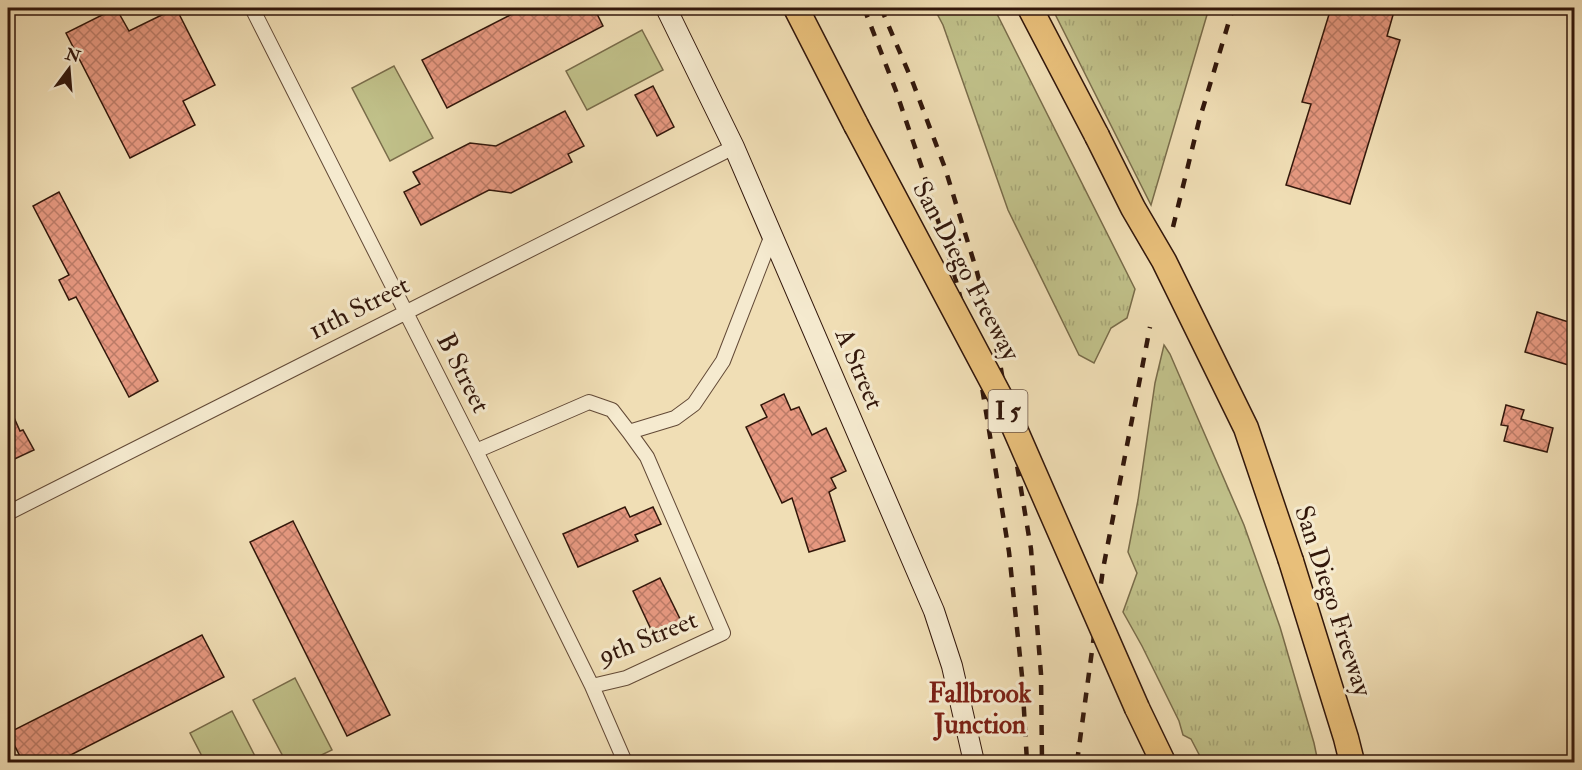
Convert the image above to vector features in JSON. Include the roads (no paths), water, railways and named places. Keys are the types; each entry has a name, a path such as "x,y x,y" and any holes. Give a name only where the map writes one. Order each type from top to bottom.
{"highway":[{"name":"San Diego Freeway","path":"796,8 1004,404 1137,708 1163,762"},
{"name":"San Diego Freeway","path":"1030,8 1133,208 1164,261 1246,428 1291,561 1352,762"}],"main road":[{"name":"A Street","path":"666,8 734,147 934,611 952,666 974,762"}],"street":[{"name":"B Street","path":"252,8 476,451 592,686 625,762"},
{"name":"11th Street","path":"8,513 734,147"},
{"path":"476,451 589,402 612,410 630,432 675,418 694,404 723,360 772,235"},
{"name":"9th Street","path":"592,686 626,678 723,633 647,457 630,432"}],"railway":[{"path":"864,8 896,91 923,171 955,277 979,369 1009,552 1022,676 1027,762"},
{"path":"881,8 913,83 945,168 977,272 1000,363 1031,549 1041,674 1042,762"},
{"path":"1173,227 1199,121 1233,8"},
{"path":"1077,762 1103,569 1150,327"}],"district":[{"name":"Fallbrook Junction","path":"980,708"}]}
